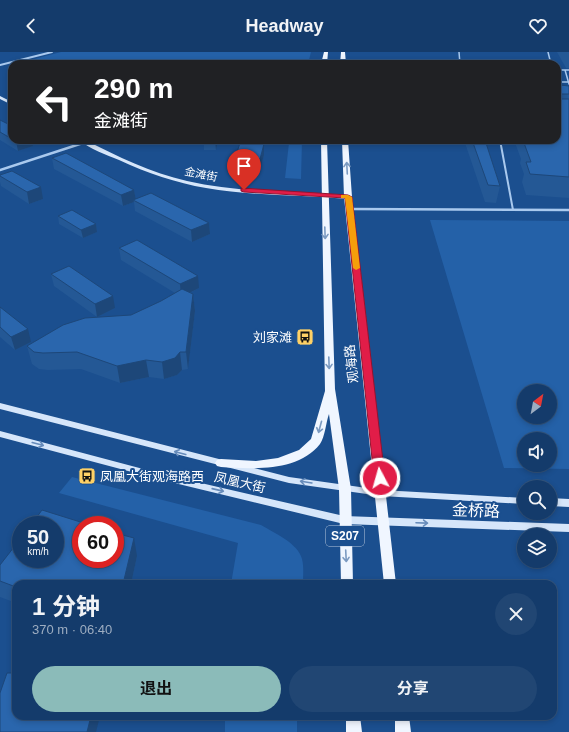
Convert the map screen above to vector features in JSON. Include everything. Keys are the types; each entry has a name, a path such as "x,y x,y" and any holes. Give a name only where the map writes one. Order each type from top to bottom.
{"main road":[{"name":"观海路","path":"324,144 330,389 344,489 347,580"},
{"name":"观海路","path":"345,144 348,197 390,580"},
{"path":"221,463 256,465 279,462 303,453 316,441 330,389"},
{"path":"354,720 354,732"},
{"path":"402,720 403,732"}],"street":[{"path":"20,60 52,52"},
{"path":"0,170 74,144"},
{"name":"金滩街","path":"89,144 129,163 185,182 217,187 325,194 348,197"},
{"path":"350,209 569,210"},
{"name":"凤凰大街","path":"0,406 289,480 381,494"},
{"name":"凤凰大街","path":"0,434 162,477 344,520 383,522"},
{"name":"金桥路","path":"381,494 517,500"},
{"path":"557,502 569,503"},
{"name":"金桥路","path":"383,522 569,528"}],"lane":[{"path":"561,70 569,70"},
{"path":"565,70 569,83"},
{"path":"501,144 513,210"}],"shaded area":[{"path":"61,52 311,52 309,60 30,60"},
{"path":"289,144 302,144 301,179 285,178"},
{"path":"430,220 569,221 569,469 557,469 557,432 517,432 517,468 504,468"},
{"path":"72,477 261,525 291,543 300,553 303,565 303,580 232,580 238,543 59,493"},
{"path":"225,720 297,720 297,732 225,732"}],"building":[{"path":"561,85 569,86 569,94 561,94"},
{"path":"561,99 569,99 569,177 530,174 526,162 531,162 524,144 561,144"},
{"path":"0,120 8,124 8,137 0,132"},
{"path":"240,144 264,144 260,159 235,158"},
{"path":"473,144 486,144 500,186 488,185"},
{"path":"66,153 134,190 121,195 52,158"},
{"path":"12,171 41,187 27,192 0,176"},
{"path":"151,193 209,223 191,230 133,200"},
{"path":"72,210 96,224 81,230 58,216"},
{"path":"137,240 198,276 180,284 119,248"},
{"path":"69,266 113,296 95,304 51,274"},
{"path":"182,289 193,294 186,352 180,352 175,358 162,362 146,360 117,366 77,352 34,352 27,346 63,325 85,318 131,315"},
{"path":"0,307 28,329 11,337 0,327"},
{"path":"42,510 61,516 38,516"},
{"path":"64,517 72,519 72,568 124,568 124,535 134,538 124,580 12,580 12,586 0,581 0,565 12,550 12,568 64,568"},
{"path":"7,673 12,673 12,720 90,720 87,732 0,732 0,693"}],"slow traffic":[{"path":"343,196 348,197 356,268"}],"place":[{"name":"刘家滩","path":"305,337"},
{"name":"凤凰大街观海路西","path":"87,476"}],"route":[{"path":"244,190 325,194 348,197 380,478"}]}
